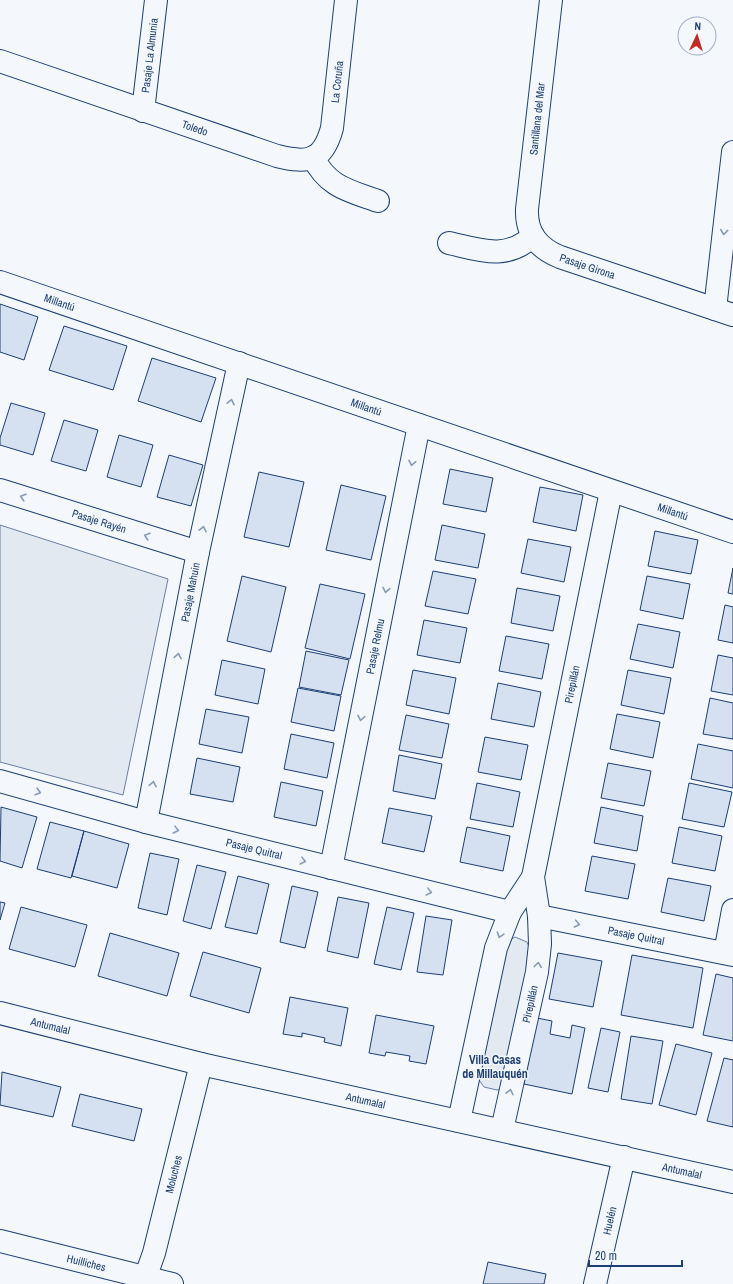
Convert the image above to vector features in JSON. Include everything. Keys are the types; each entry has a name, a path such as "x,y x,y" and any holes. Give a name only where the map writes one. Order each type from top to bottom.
{"street":[{"name":"Pasaje La Almunia","path":"144,111 156,0"},
{"name":"La Coruña","path":"313,157 321,153 328,143 332,128 346,0"},
{"name":"Santillana del Mar","path":"533,236 527,218 527,209 551,0"},
{"name":"Toledo","path":"0,61 278,156 297,160 313,157"},
{"path":"724,312 733,152"},
{"path":"313,157 324,176 334,184 378,201"},
{"path":"449,243 490,252 502,252 524,245 533,236"},
{"name":"Pasaje Girona","path":"533,236 540,246 560,256 724,312"},
{"name":"Millantú","path":"0,282 733,532"},
{"name":"Pasaje Mahuin","path":"146,822 198,552 239,363"},
{"name":"Pasaje Relmu","path":"331,868 419,425"},
{"name":"Pasaje Rayén","path":"0,490 198,552"},
{"name":"Pirepillán","path":"502,1130 537,972 540,944 539,916 533,877 611,490"},
{"name":"Pasaje Quitral","path":"0,781 146,822 510,912"},
{"name":"Pirepillán","path":"459,1121 496,948 510,912 533,877"},
{"path":"729,954 733,910"},
{"name":"Pasaje Quitral","path":"539,916 729,954"},
{"name":"Antumalal","path":"0,1013 201,1064 733,1182"},
{"name":"Moluches","path":"144,1281 155,1248 201,1064"},
{"name":"Huelén","path":"596,1284 624,1157"},
{"name":"Huilliches","path":"0,1241 144,1281 172,1284"}],"shaded area":[{"path":"0,525 168,579 123,795 0,762"},
{"path":"515,937 527,942 531,952 501,1089 497,1090 484,1087 479,1080 505,952 510,940"}],"building":[{"path":"0,304 38,317 24,360 0,352"},
{"path":"64,326 127,346 113,390 49,370"},
{"path":"152,358 216,378 201,422 138,401"},
{"path":"11,403 45,413 33,455 0,445 0,438"},
{"path":"64,420 98,430 86,471 51,461"},
{"path":"119,435 153,445 141,487 107,477"},
{"path":"169,455 203,465 191,506 157,497"},
{"path":"450,469 493,478 486,512 443,504"},
{"path":"259,472 304,482 289,547 244,537"},
{"path":"341,485 386,496 371,560 326,550"},
{"path":"540,487 583,495 576,531 533,522"},
{"path":"442,525 485,534 478,568 435,560"},
{"path":"655,531 698,540 691,574 648,566"},
{"path":"528,539 571,547 564,582 521,573"},
{"path":"733,568 733,594 728,593"},
{"path":"433,571 476,579 468,614 425,606"},
{"path":"242,576 286,587 271,652 227,641"},
{"path":"647,576 690,584 683,619 640,610"},
{"path":"320,584 365,594 350,659 305,648"},
{"path":"517,588 560,596 553,631 511,623"},
{"path":"725,605 733,607 733,643 718,640"},
{"path":"424,620 467,628 460,663 417,655"},
{"path":"638,624 680,632 673,668 630,659"},
{"path":"506,636 549,644 542,679 499,671"},
{"path":"306,651 349,660 341,695 299,687"},
{"path":"718,655 733,658 733,695 711,691"},
{"path":"222,660 265,669 258,704 215,695"},
{"path":"413,670 456,678 449,714 406,705"},
{"path":"628,670 671,678 664,714 621,705"},
{"path":"498,683 541,692 534,727 491,719"},
{"path":"298,688 341,696 334,731 291,722"},
{"path":"710,698 733,703 733,739 703,734"},
{"path":"206,709 249,717 242,753 199,744"},
{"path":"617,714 660,722 653,758 610,749"},
{"path":"406,715 449,724 442,758 399,750"},
{"path":"291,734 334,743 327,778 284,769"},
{"path":"485,737 528,745 521,780 478,772"},
{"path":"698,744 733,751 733,788 691,779"},
{"path":"399,755 442,764 435,799 393,791"},
{"path":"197,758 240,767 233,802 190,794"},
{"path":"608,763 651,771 644,806 601,798"},
{"path":"281,782 323,791 316,826 274,817"},
{"path":"477,783 520,792 513,827 470,819"},
{"path":"689,783 732,792 724,827 682,819"},
{"path":"1,807 37,817 22,868 0,861"},
{"path":"601,807 643,816 637,851 594,843"},
{"path":"389,808 432,816 424,852 382,843"},
{"path":"50,822 84,831 71,878 37,869"},
{"path":"467,827 510,836 503,871 460,862"},
{"path":"679,827 722,836 715,871 672,863"},
{"path":"84,831 129,844 117,888 72,876"},
{"path":"150,853 179,859 167,915 138,908"},
{"path":"592,856 635,864 628,899 585,891"},
{"path":"197,865 226,872 211,929 183,921"},
{"path":"238,876 269,884 257,934 225,927"},
{"path":"668,878 711,886 704,921 661,912"},
{"path":"292,886 318,892 305,948 280,942"},
{"path":"338,897 369,903 358,958 327,951"},
{"path":"0,902 5,903 0,920"},
{"path":"21,907 87,925 75,967 9,949"},
{"path":"387,907 414,913 401,970 374,964"},
{"path":"426,916 452,920 443,975 417,972"},
{"path":"110,933 179,953 167,996 98,976"},
{"path":"203,952 261,968 249,1013 190,996"},
{"path":"558,953 602,961 593,1007 549,999"},
{"path":"632,955 703,968 693,1028 621,1015"},
{"path":"716,974 733,978 733,1041 703,1035"},
{"path":"290,997 348,1008 341,1046 324,1042 325,1038 302,1033 302,1037 283,1034"},
{"path":"376,1015 434,1026 426,1064 409,1061 410,1056 386,1052 385,1056 369,1053"},
{"path":"537,1018 552,1021 550,1034 570,1038 572,1025 585,1028 572,1094 524,1084"},
{"path":"601,1028 620,1032 608,1092 588,1088"},
{"path":"631,1036 663,1041 652,1104 621,1099"},
{"path":"676,1044 712,1053 696,1115 659,1105"},
{"path":"724,1058 733,1060 733,1127 707,1121"},
{"path":"2,1072 61,1087 53,1117 0,1105"},
{"path":"80,1094 142,1109 134,1141 72,1126"},
{"path":"488,1262 546,1274 544,1284 483,1284"}],"district":[{"name":"Villa Casas de Millauquén","path":"495,1067"}]}
